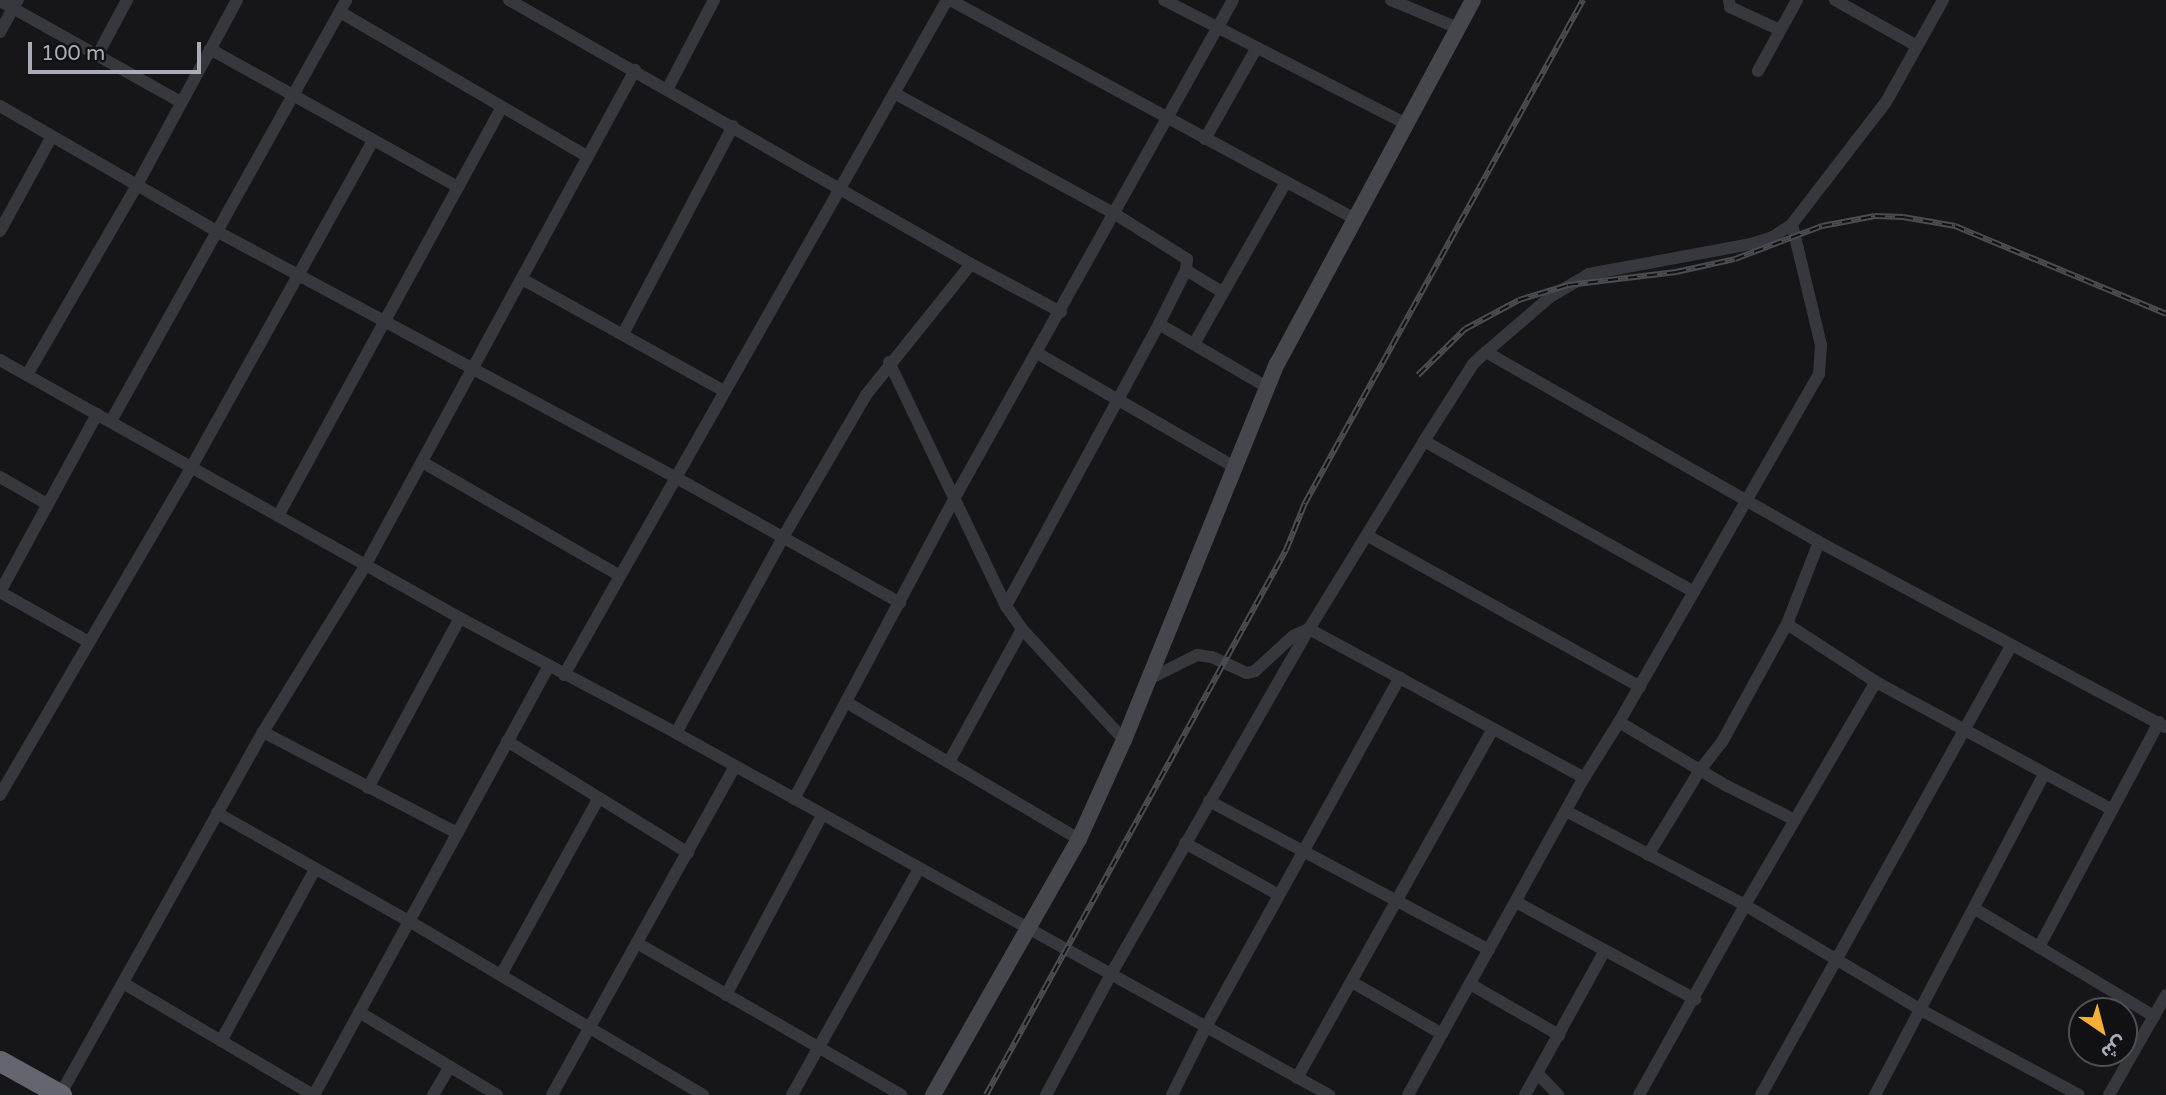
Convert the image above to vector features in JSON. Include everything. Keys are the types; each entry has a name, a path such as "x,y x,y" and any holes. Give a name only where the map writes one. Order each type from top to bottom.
{"highway":[{"path":"0,1061 61,1095"}],"street":[{"path":"97,56 127,0"},
{"path":"27,375 137,184 237,0"},
{"path":"111,421 346,0"},
{"path":"509,0 668,88 971,264 1061,312"},
{"path":"668,88 715,0"},
{"path":"564,675 948,0 1354,218"},
{"path":"1164,0 1406,124"},
{"path":"794,799 955,497 1061,312 1233,0"},
{"path":"1391,0 1458,28"},
{"path":"933,1095 1079,839 1124,740 1267,387 1354,218 1473,0"},
{"path":"1729,0 1730,7 1780,30"},
{"path":"1758,71 1797,0"},
{"path":"1835,0 1917,46"},
{"path":"1046,1095 1209,800 1309,629 1474,364 1550,297 1589,274 1751,244 1773,237 1792,224 1886,102 1943,0"},
{"path":"0,1 15,4 97,56 181,102"},
{"path":"0,32 15,4"},
{"path":"340,12 586,156"},
{"path":"210,49 458,187"},
{"path":"1205,139 1256,49"},
{"path":"61,1095 263,732 365,566 635,70"},
{"path":"894,93 1115,214 1185,256 1186,271 1159,324 1006,606"},
{"path":"0,106 218,232 675,477 900,603"},
{"path":"278,516 501,108"},
{"path":"623,334 733,126"},
{"path":"0,231 52,136"},
{"path":"0,795 192,466 373,141"},
{"path":"1194,344 1286,182"},
{"path":"1408,1095 1584,778 1640,687 1819,374 1821,345 1792,224"},
{"path":"676,733 782,539 866,395 889,362 971,264"},
{"path":"1186,271 1222,292"},
{"path":"522,279 724,391"},
{"path":"1159,324 1267,387"},
{"path":"1486,352 1819,542 2162,724 2111,809 2039,947"},
{"path":"1037,353 1233,466"},
{"path":"0,360 365,566 676,733 1026,930 1329,1095"},
{"path":"889,362 1006,606 1022,629 1124,740"},
{"path":"89,642 0,592 97,414"},
{"path":"1424,441 1694,592"},
{"path":"422,462 620,576"},
{"path":"0,477 47,504"},
{"path":"1368,536 1640,687"},
{"path":"1648,855 1700,770 1722,743 1787,624 1819,542"},
{"path":"368,788 460,618"},
{"path":"1787,624 1876,682 2111,809"},
{"path":"948,762 1022,629"},
{"path":"1149,679 1198,656 1212,656 1247,673 1255,671 1293,636 1309,629"},
{"path":"1309,629 1584,778"},
{"path":"1761,1095 2011,646"},
{"path":"123,983 313,1095 549,665"},
{"path":"1172,1095 1206,1027 1400,677"},
{"path":"1639,1095 1695,999 1745,905 1876,682"},
{"path":"846,702 1079,839"},
{"path":"1619,722 1700,770 1795,820"},
{"path":"1297,1078 1492,730"},
{"path":"263,732 457,833"},
{"path":"508,741 688,853"},
{"path":"552,1095 734,768"},
{"path":"1875,1095 2044,775"},
{"path":"501,975 598,799"},
{"path":"1209,800 1489,950"},
{"path":"1566,811 1745,905 1921,1010 2079,1095"},
{"path":"217,813 409,921 703,1095"},
{"path":"726,995 822,815"},
{"path":"1185,843 1279,895"},
{"path":"221,1041 314,869"},
{"path":"792,1095 919,869"},
{"path":"1516,902 1695,999"},
{"path":"1975,909 2154,1016"},
{"path":"636,943 901,1095"},
{"path":"1525,1095 1604,952"},
{"path":"1352,982 1442,1034"},
{"path":"1470,984 1559,1035"},
{"path":"2109,1095 2166,995"},
{"path":"359,1012 496,1095"},
{"path":"432,1095 450,1067"},
{"path":"1538,1074 1558,1095"},
{"path":"673,1095 680,1082"}],"railway":[{"path":"986,1095 1286,550 1305,503 1583,0"},
{"path":"1418,375 1465,329 1519,300 1568,285 1676,272 1735,259 1822,226 1875,216 1903,217 1955,226 2166,314"}]}
